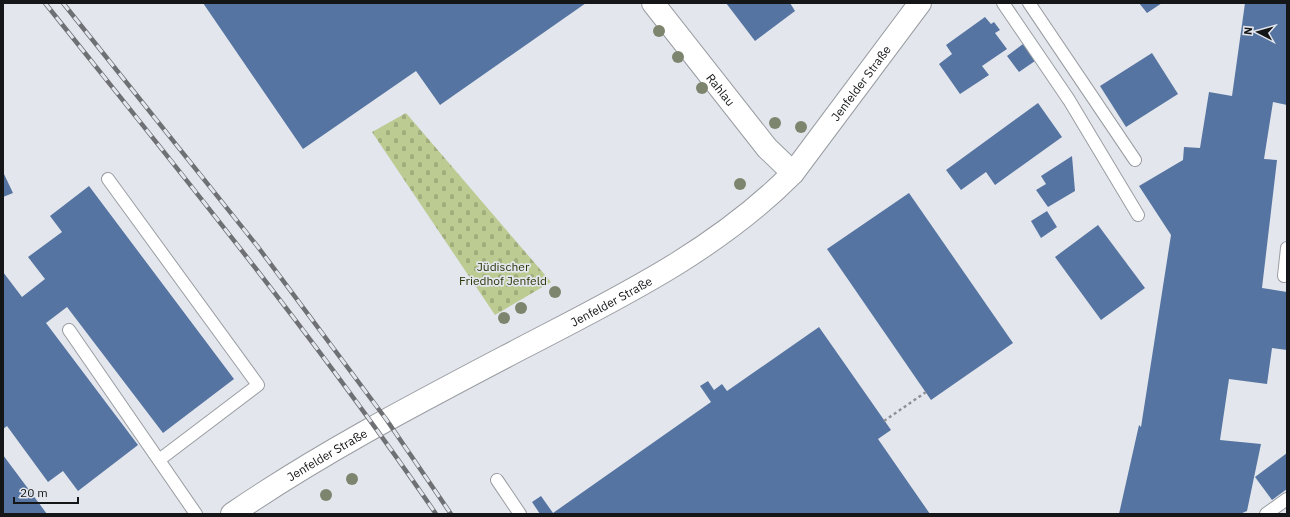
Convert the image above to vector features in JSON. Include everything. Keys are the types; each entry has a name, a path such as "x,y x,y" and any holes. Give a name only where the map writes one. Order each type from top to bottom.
{"street":[{"name":"Rahlau","path":"652,3 767,148 793,173"},
{"name":"Jenfelder Straße","path":"232,514 262,494 386,419 602,306 707,246 750,213 793,173 920,3"}],"lane":[{"path":"1003,3 1069,100 1138,215"},
{"path":"1030,3 1135,160"},
{"path":"108,179 258,385 159,460"},
{"path":"1284,276 1287,248"},
{"path":"69,330 196,514"},
{"path":"497,480 520,514"},
{"path":"1266,514 1287,499"}],"path":[{"path":"884,421 926,392"}],"green space":[{"name":"Jüdischer Friedhof Jenfeld","path":"406,113 551,282 495,315 372,132"}],"building":[{"path":"203,3 586,3 440,105 416,71 303,149"},
{"path":"726,3 790,3 795,11 755,41"},
{"path":"1139,3 1162,3 1147,13"},
{"path":"1245,3 1287,3 1287,105 1273,102 1264,159 1277,160 1262,288 1287,292 1287,350 1272,348 1267,384 1229,379 1220,440 1261,444 1247,511 1240,514 1119,514 1139,425 1141,427 1171,235 1139,186 1183,160 1184,147 1200,148 1209,92 1232,96"},
{"path":"985,17 991,24 994,22 1000,30 995,33 1007,49 982,66 989,75 960,94 939,64 952,54 946,45"},
{"path":"1023,44 1035,61 1019,72 1007,56"},
{"path":"1152,53 1178,94 1126,127 1100,86"},
{"path":"1038,103 1062,137 995,185 986,172 961,190 946,170"},
{"path":"1072,156 1075,191 1048,207 1036,190 1046,184 1041,176"},
{"path":"3,172 13,193 3,197"},
{"path":"89,186 234,379 163,433 67,307 46,323 138,445 78,491 63,471 48,482 7,426 3,429 3,272 22,297 45,279 28,257 62,232 50,216"},
{"path":"909,193 1013,343 931,400 827,249"},
{"path":"1047,211 1057,227 1041,238 1031,221"},
{"path":"1098,225 1145,288 1101,320 1055,257"},
{"path":"819,327 891,430 878,439 930,514 540,514 532,502 541,496 553,513 711,402 700,386 708,381 714,390 722,384 727,391"},
{"path":"1287,453 1287,489 1272,500 1255,477"},
{"path":"3,455 47,514 3,514"}],"railway":[{"path":"45,3 196,192 343,383 436,514"},
{"path":"63,3 258,247 386,419 451,514"}]}
